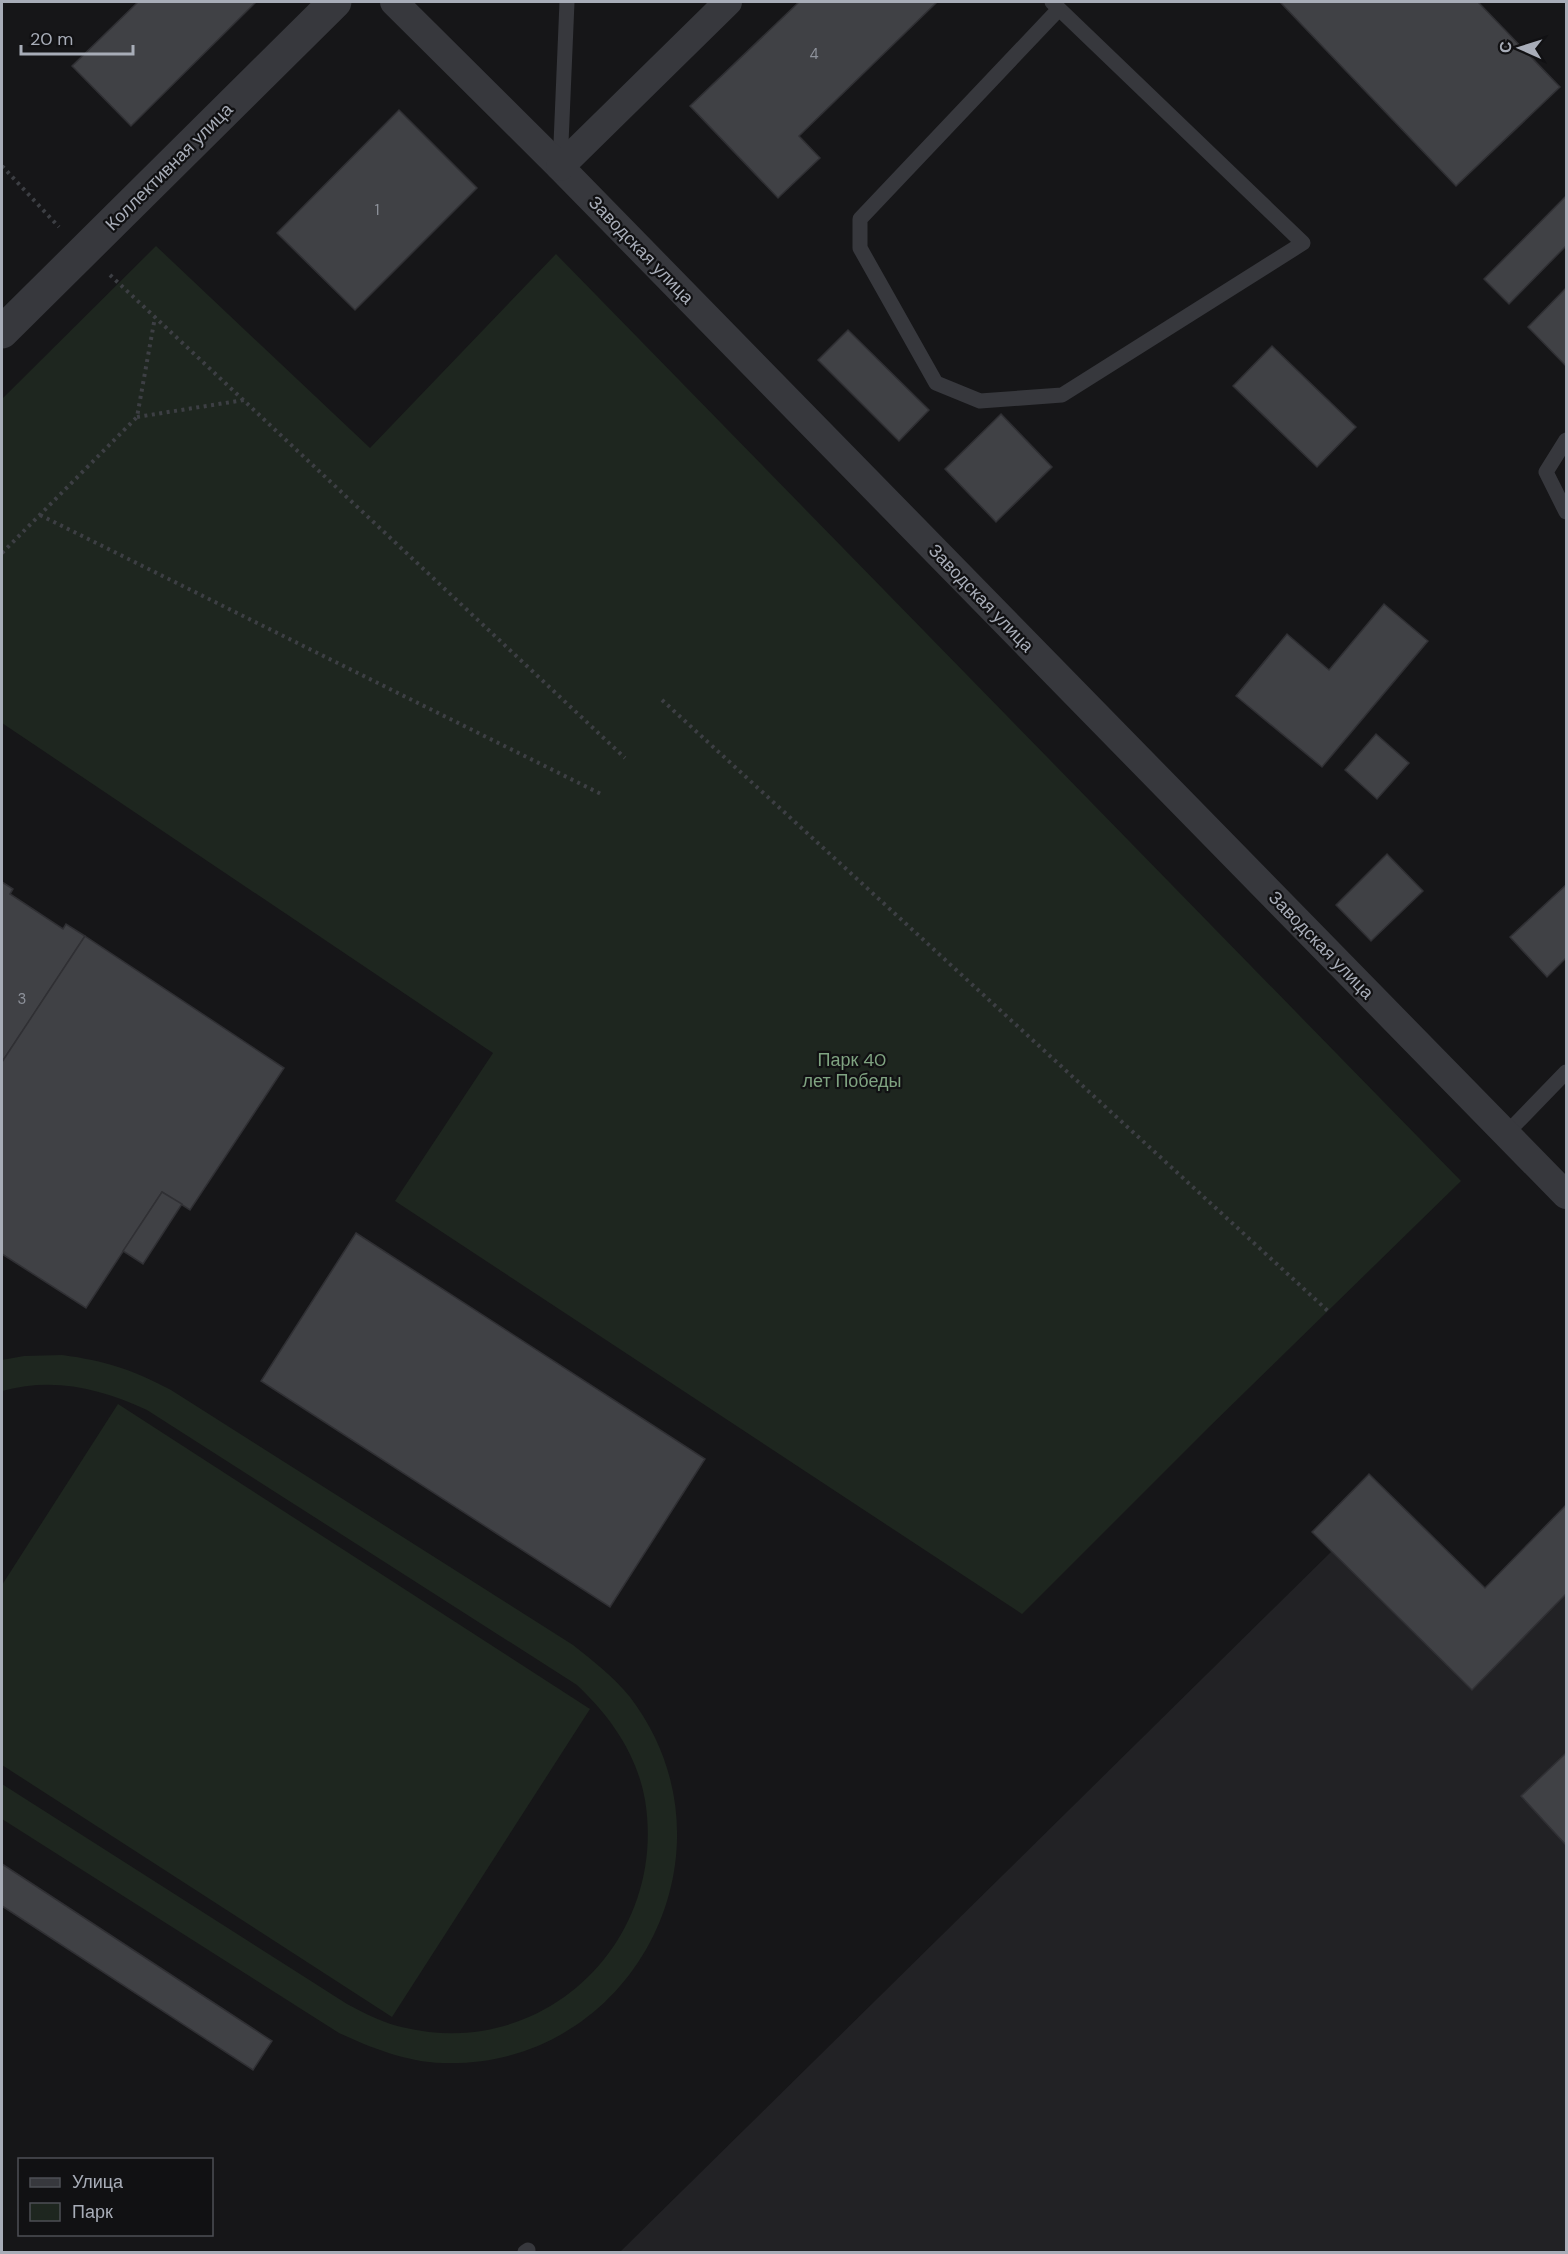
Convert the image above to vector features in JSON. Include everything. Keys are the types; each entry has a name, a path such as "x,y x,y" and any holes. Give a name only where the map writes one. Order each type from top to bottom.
{"street":[{"name":"Коллективная улица","path":"2,332 335,2"},
{"name":"Заводская улица","path":"394,2 560,167 1566,1195"},
{"path":"560,167 728,2"}],"lane":[{"path":"560,167 567,2"},
{"path":"1055,5 1303,243 1062,394 980,401 936,383 860,248 860,219 1055,5"},
{"path":"1566,440 1546,472 1566,512"},
{"path":"1506,1134 1566,1072"}],"path":[{"path":"2,166 62,230 625,758"},
{"path":"2,553 136,417 155,317"},
{"path":"136,417 244,400"},
{"path":"40,515 601,794"},
{"path":"662,700 1328,1311"}],"shaded area":[{"path":"1369,1474 1485,1588 1566,1505 1566,2252 620,2252 1331,1552 1312,1532"}],"green space":[{"name":"Парк 40 лет Победы","path":"156,246 370,448 556,254 1461,1181 1207,1429 1022,1614 395,1201 493,1053 2,723 2,399"},
{"path":"62,1355 118,1367 171,1390 573,1645 596,1663 630,1697 663,1757 677,1819 672,1881 652,1939 617,1990 569,2030 511,2055 443,2063 416,2060 377,2049 339,2033 2,1819 2,1784 347,2004 398,2026 457,2033 506,2026 549,2007 587,1978 616,1942 637,1899 647,1851 645,1800 636,1767 611,1723 577,1685 147,1410 111,1396 76,1387 40,1385 2,1391 2,1360 24,1356"},
{"path":"118,1404 590,1709 392,2017 2,1765 2,1585"}],"building":[{"path":"138,2 256,2 131,126 72,66"},
{"path":"799,2 937,2 799,136 820,158 778,198 690,106"},
{"path":"1280,2 1478,2 1560,87 1456,186"},
{"path":"399,110 477,188 355,310 277,233"},
{"path":"1566,196 1566,246 1509,304 1484,279"},
{"path":"1566,288 1566,366 1528,327"},
{"path":"848,330 929,410 899,441 818,360"},
{"path":"1272,346 1356,427 1317,467 1233,386"},
{"path":"1001,414 1052,467 996,522 945,469"},
{"path":"1384,604 1428,641 1322,767 1236,696 1287,634 1329,670"},
{"path":"1376,734 1409,763 1377,799 1345,770"},
{"path":"1387,854 1423,891 1371,941 1336,905"},
{"path":"2,882 13,889 10,894 63,929 66,924 85,936 2,1062"},
{"path":"1566,885 1566,958 1547,977 1510,937"},
{"path":"85,936 284,1068 190,1210 162,1192 86,1308 2,1254 2,1062"},
{"path":"162,1192 182,1204 143,1264 123,1251"},
{"path":"356,1233 705,1459 610,1607 261,1381"},
{"path":"1369,1474 1485,1588 1566,1505 1566,1594 1472,1690 1312,1532"},
{"path":"1566,1755 1566,1845 1521,1796"},
{"path":"2,1864 272,2041 253,2070 2,1906"}]}
